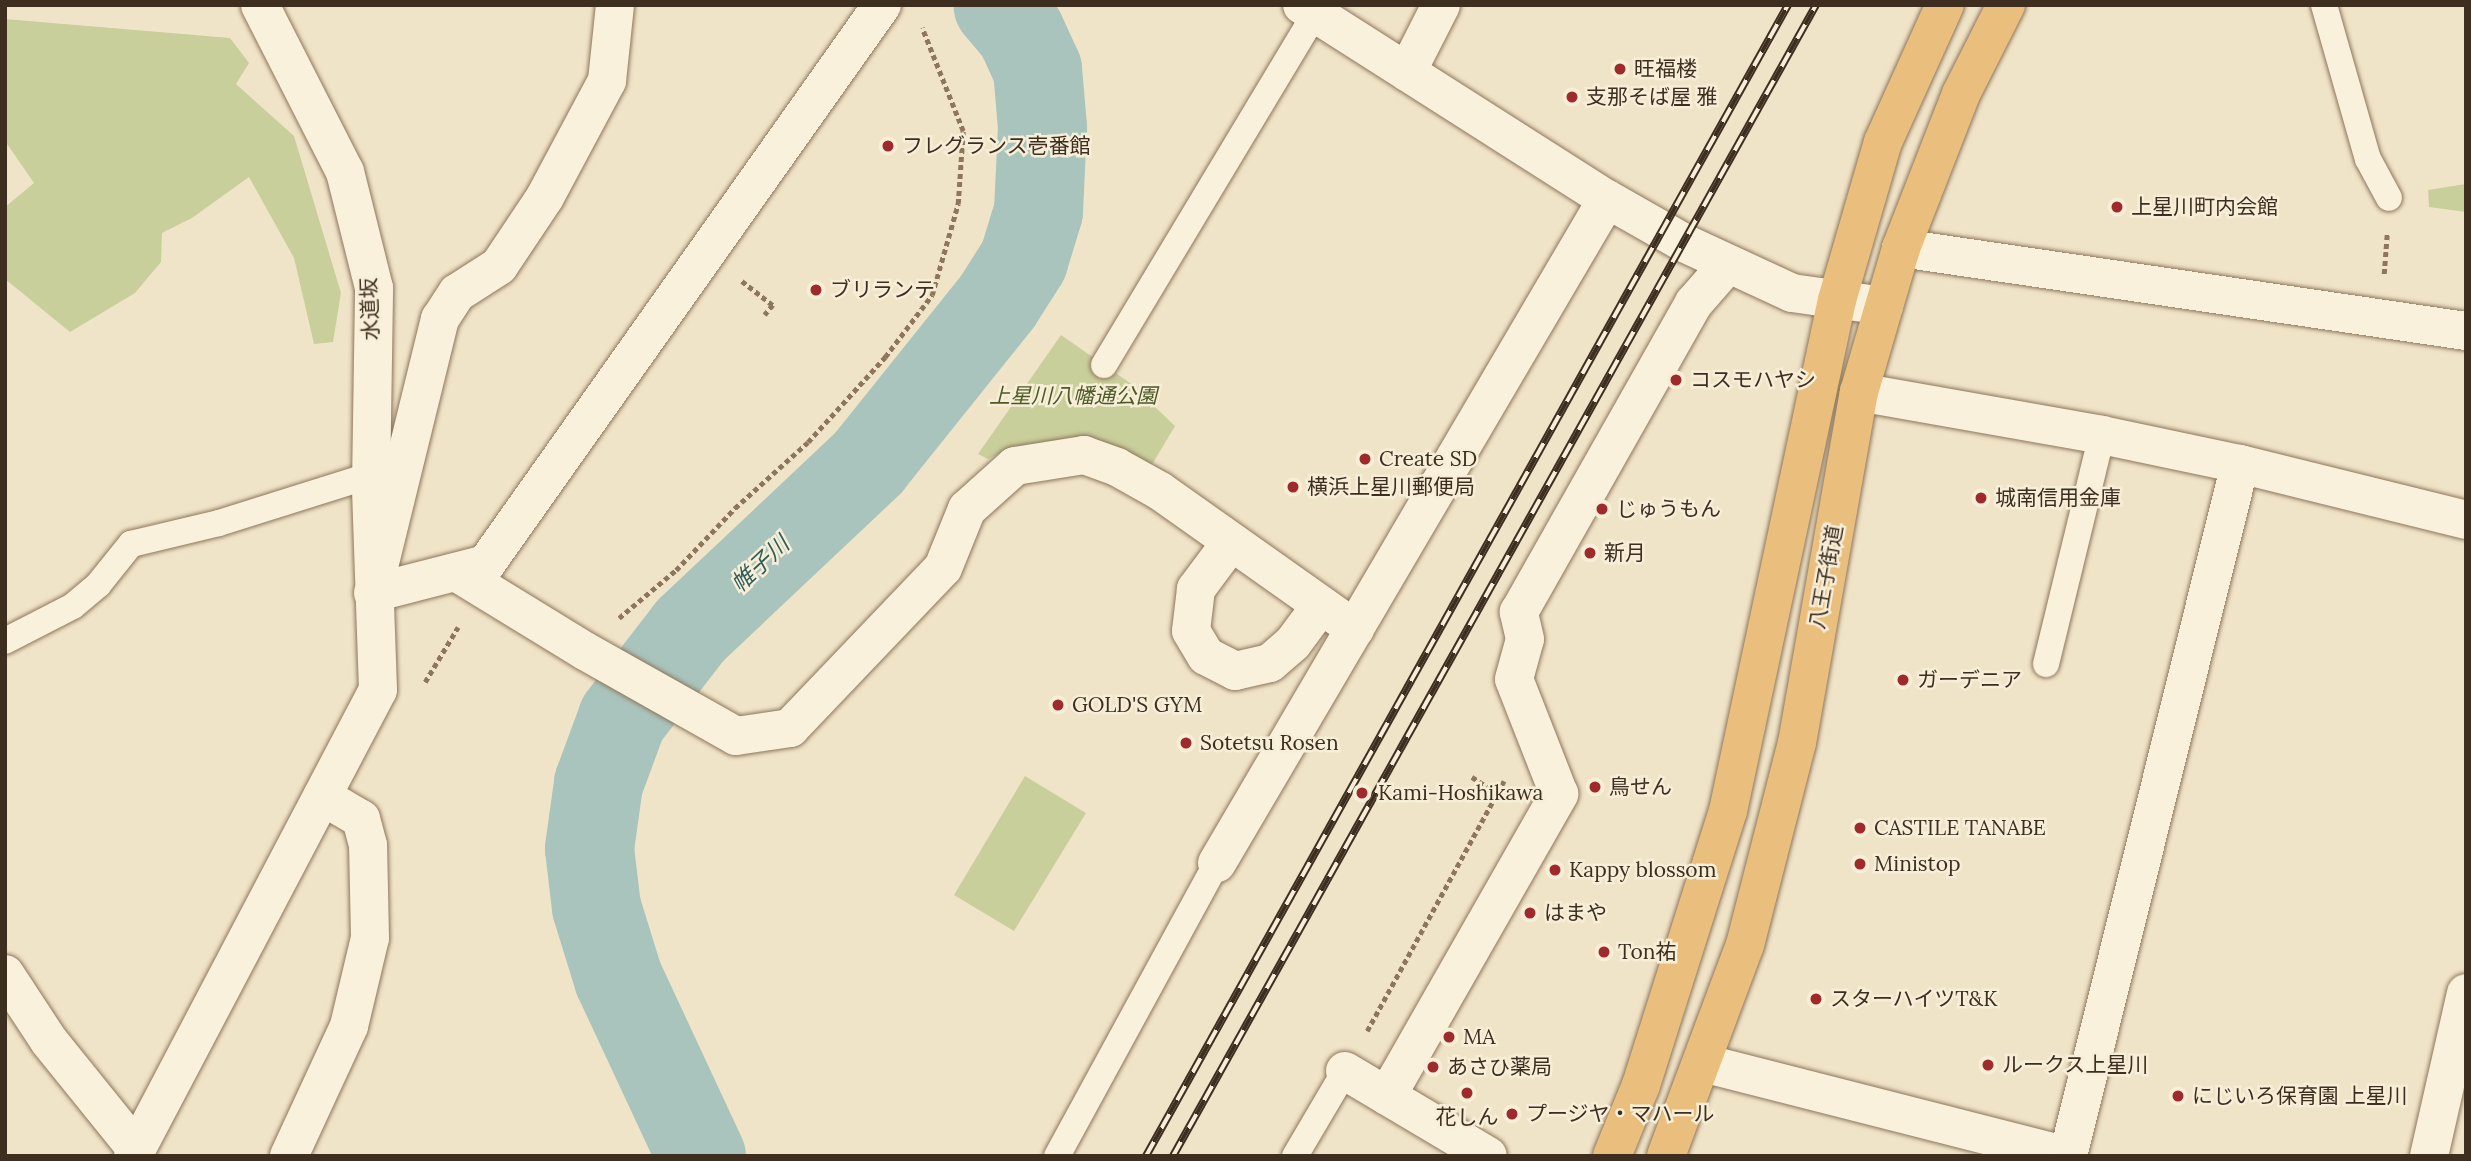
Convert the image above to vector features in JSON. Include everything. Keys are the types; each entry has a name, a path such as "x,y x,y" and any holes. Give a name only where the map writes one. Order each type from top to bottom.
{"highway":[{"path":"1612,1156 1641,1085 1728,811 1837,300 1883,142 1945,5"},
{"name":"八王子街道","path":"1666,1156 1745,945 1797,743 1859,392 1901,248 1961,94 2006,5"}],"street":[{"name":"水道坂","path":"135,1152 378,690 370,475 374,288 345,172 260,5"},
{"path":"615,5 607,81 545,197 499,266 457,293 440,319 373,593 486,564 881,6"},
{"path":"1407,72 1441,5"},
{"path":"1309,9 1607,199 1727,265 1792,293 1884,306"},
{"path":"1217,863 1607,199"},
{"path":"1901,248 2466,331"},
{"path":"1387,1097 1559,794 1514,678 1525,639 1518,612 1694,303 1727,265"},
{"path":"1859,392 2102,435 2240,464 2466,520"},
{"path":"456,572 585,651 736,736 790,728 943,568 967,509 1015,466 1084,455 1117,467 1160,491 1355,629"},
{"path":"1703,1063 2068,1156 2240,464"},
{"path":"1231,542 1196,589 1191,631 1206,656 1235,671 1270,663 1293,643 1321,605"},
{"path":"289,1156 349,1027 370,938 368,845 361,819 323,796"},
{"path":"5,974 49,1041 135,1152"},
{"path":"2429,1156 2466,993"},
{"path":"1345,1072 1488,1156"}],"lane":[{"path":"2325,5 2368,159 2389,198"},
{"path":"1104,365 1309,9"},
{"path":"2046,664 2102,435"},
{"path":"5,641 74,606 98,585 131,544 219,523 370,475"},
{"path":"1057,1156 1217,863"},
{"path":"1295,1156 1345,1072"}],"path":[{"path":"585,651 676,570 736,508 808,442 885,357 932,295 958,204 963,131 925,30 881,6"},
{"path":"2383,284 2389,198"},
{"path":"746,285 773,305 765,315"},
{"path":"421,690 461,623"},
{"path":"1345,1072 1532,728"},
{"path":"1472,777 1497,793"}],"green space":[{"path":"5,19 230,38 249,63 236,84 294,136 341,293 333,342 314,344 294,258 249,177 192,218 162,233 161,262 135,293 70,332 5,279 5,207 34,183 5,141"},
{"path":"2466,184 2466,212 2429,207 2428,190"},
{"name":"上星川八幡通公園","path":"1061,335 1130,383 1175,426 1150,468 1005,451 988,459 978,454"},
{"path":"1025,776 1086,813 1014,931 954,895"}],"waterway":[{"name":"帷子川","path":"701,1156 618,978 596,907 589,848 598,783 622,718 690,630 868,462 997,301 1023,260 1038,211 1042,127 1037,69 1020,32 997,5"}],"railway":[{"path":"1146,1156 1788,5"},
{"path":"1173,1156 1816,5"}],"place":[{"name":"旺福楼","path":"1620,69"},
{"name":"支那そば屋 雅","path":"1572,97"},
{"name":"フレグランス壱番館","path":"888,146"},
{"name":"上星川町内会館","path":"2117,207"},
{"name":"ブリランテ","path":"816,290"},
{"name":"コスモハヤシ","path":"1676,380"},
{"name":"Create SD","path":"1365,459"},
{"name":"横浜上星川郵便局","path":"1293,487"},
{"name":"城南信用金庫","path":"1981,498"},
{"name":"じゅうもん","path":"1602,509"},
{"name":"新月","path":"1590,553"},
{"name":"ガーデニア","path":"1903,680"},
{"name":"GOLD'S GYM","path":"1058,705"},
{"name":"Sotetsu Rosen","path":"1186,743"},
{"name":"鳥せん","path":"1595,787"},
{"name":"Kami-Hoshikawa","path":"1362,793"},
{"name":"CASTILE TANABE","path":"1860,828"},
{"name":"Ministop","path":"1860,864"},
{"name":"Kappy blossom","path":"1555,870"},
{"name":"はまや","path":"1530,913"},
{"name":"Ton祐","path":"1604,952"},
{"name":"スターハイツT&K","path":"1816,999"},
{"name":"MA","path":"1449,1037"},
{"name":"ルークス上星川","path":"1988,1065"},
{"name":"あさひ薬局","path":"1433,1067"},
{"name":"花しん","path":"1467,1093"},
{"name":"にじいろ保育園 上星川","path":"2178,1096"},
{"name":"プージヤ・マハール","path":"1512,1114"}]}
